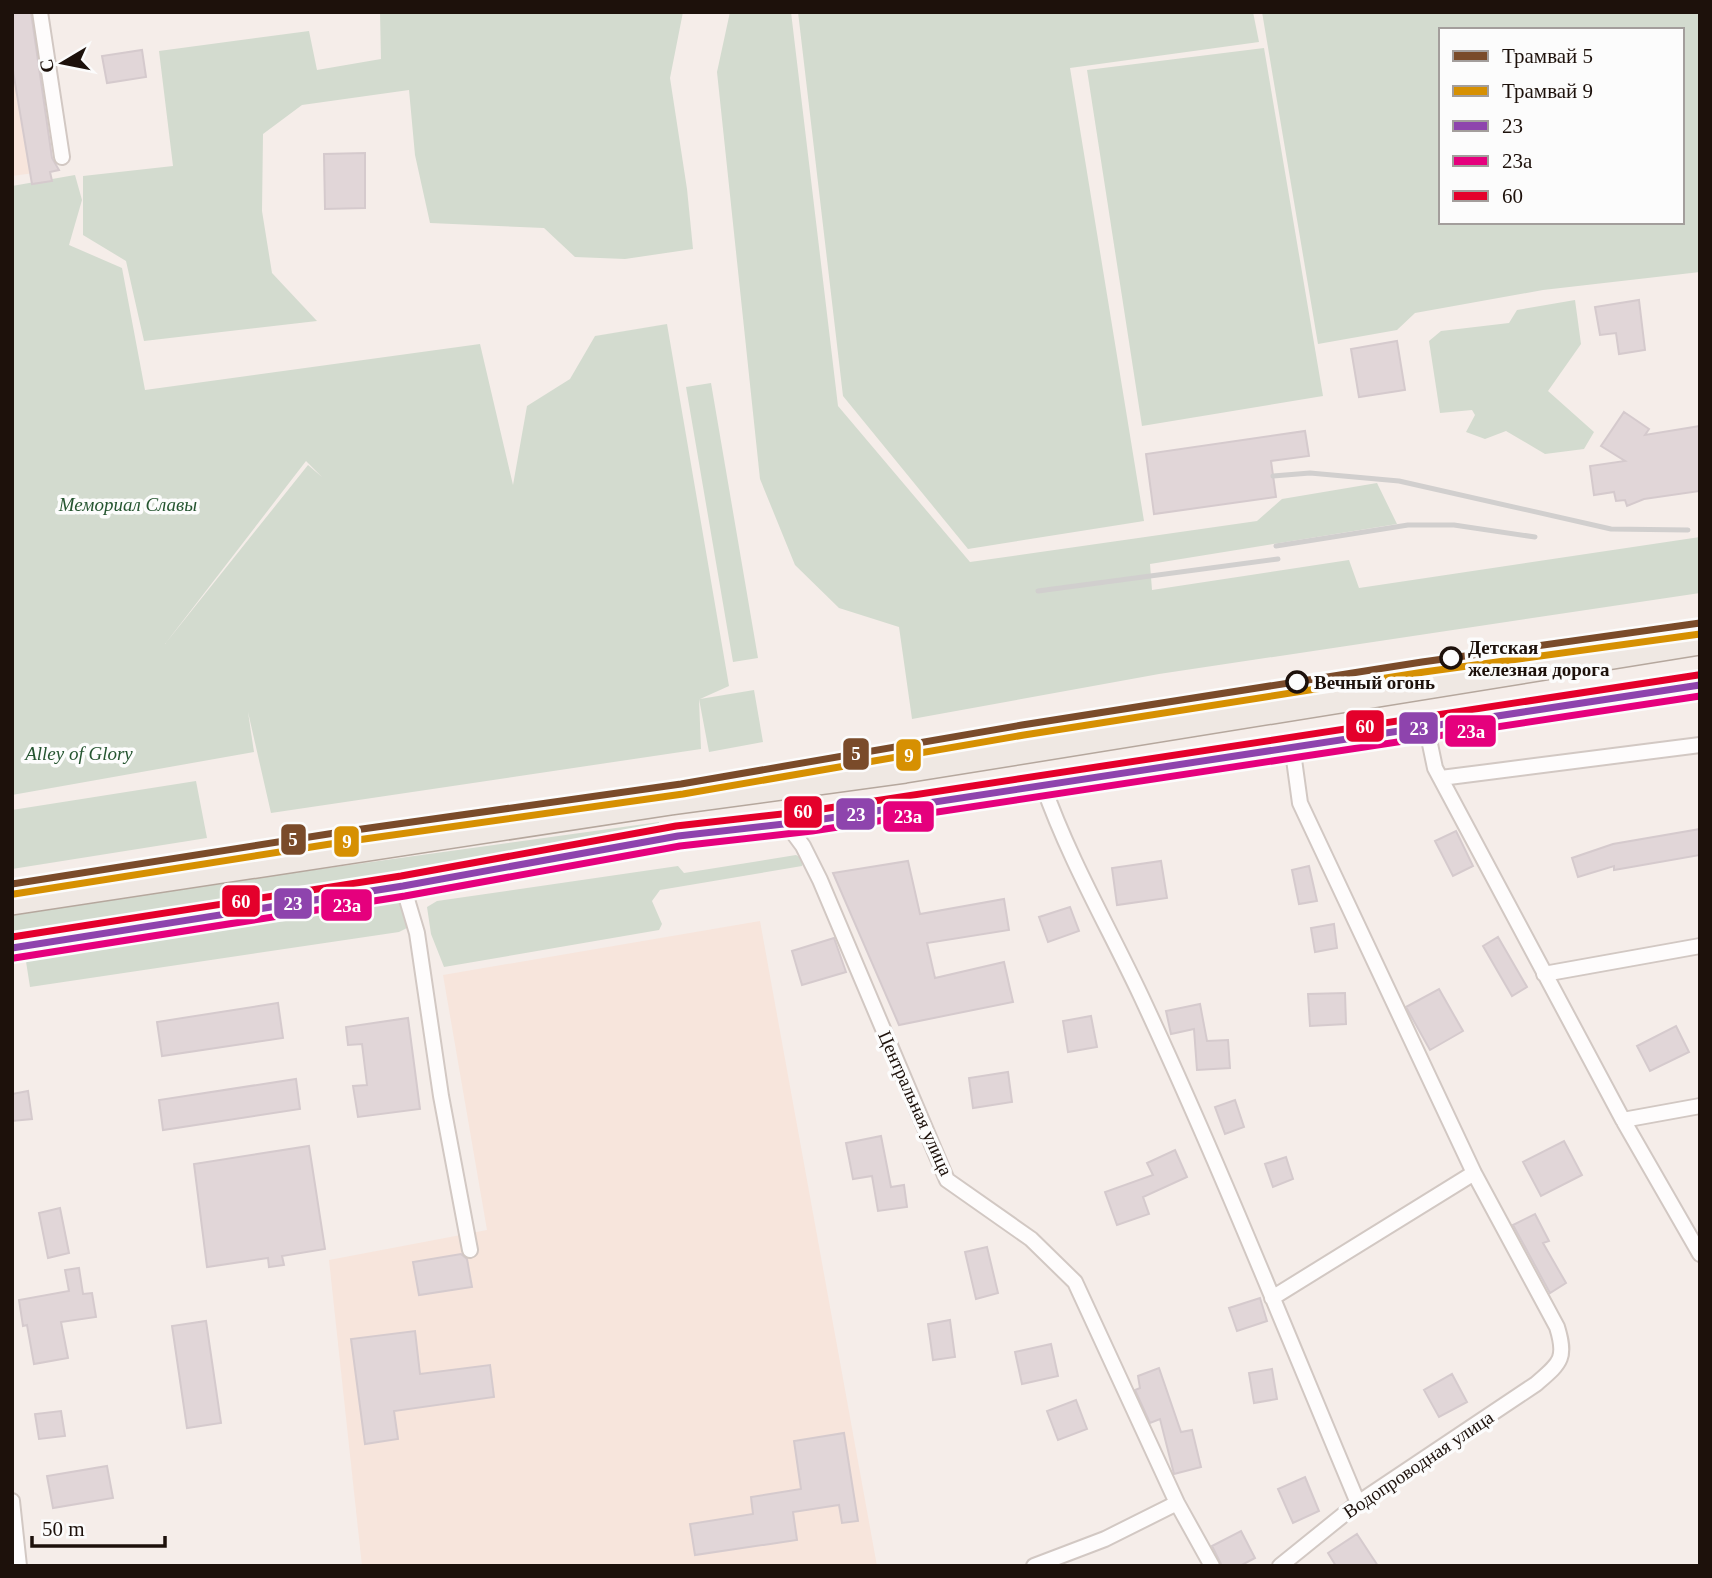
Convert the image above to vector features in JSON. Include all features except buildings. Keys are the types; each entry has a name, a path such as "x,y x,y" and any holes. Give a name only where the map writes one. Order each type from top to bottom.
{"main road":[{"path":"12,903 738,793 905,771 1700,643"},
{"path":"12,948 403,886 678,836 786,823 1700,685"},
{"path":"738,793 744,829"}],"street":[{"path":"40,12 62,157"},
{"path":"1426,725 1435,768 1623,1120 1700,1254"},
{"path":"1272,1298 1474,1173 1300,803 1292,745"},
{"path":"1441,778 1700,745"},
{"path":"1043,785 1058,827 1141,996 1358,1503"},
{"name":"Центральная улица","path":"786,823 803,846 820,880 947,1180 1031,1239 1074,1282 1177,1503 1212,1566"},
{"path":"403,886 417,933 441,1096 470,1250"},
{"path":"1544,974 1700,946"},
{"path":"1623,1120 1700,1106"},
{"name":"Водопроводная улица","path":"1280,1566 1358,1503 1536,1384 1558,1365 1563,1348 1557,1326 1474,1173"},
{"path":"12,1501 19,1566"},
{"path":"1034,1566 1105,1539 1177,1503"}],"shaded area":[{"path":"12,12 49,171 12,176"},
{"path":"760,921 877,1566 362,1566 329,1260 487,1230 443,975"}],"green space":[{"path":"380,12 683,12 670,78 693,249 625,259 575,257 544,228 430,223 415,155 409,90 302,105 263,134 262,211 272,273 317,321 144,341 126,261 83,235 83,176 173,166 159,51 309,31 317,70 381,59"},
{"path":"730,12 791,12 838,406 970,562 1257,521 1282,499 1377,483 1397,524 1150,564 1152,590 1349,560 1359,588 1700,537 1700,593 1159,674 912,719 899,627 839,608 795,565 760,479 717,72"},
{"path":"798,12 1253,12 1259,42 1070,68 1144,521 968,549 843,396"},
{"path":"1262,12 1700,12 1700,272 1543,290 1415,313 1397,330 1318,344"},
{"path":"1264,48 1323,396 1142,426 1087,70"},
{"path":"75,175 82,200 69,245 122,268 145,390 480,344 513,485 527,406 570,379 595,336 667,324 729,686 700,699 754,690 763,742 709,752 699,699 701,749 271,813 248,712 254,752 12,795 12,186","holes":["306,461 322,477 308,465 165,644"]},
{"path":"1575,300 1581,344 1548,391 1594,432 1584,449 1545,454 1506,431 1485,439 1466,432 1475,415 1472,410 1440,413 1429,341 1441,331 1509,323 1517,310"},
{"path":"711,383 758,658 733,662 686,387"},
{"path":"196,781 207,838 12,869 12,810"},
{"path":"659,822 659,831 12,932 12,912"},
{"path":"796,855 803,859 802,866 660,890 652,901 662,924 659,930 444,967 431,934 427,907 437,901 678,866 684,873"},
{"path":"401,898 409,927 399,932 30,987 25,955"}],"railway":[{"path":"1273,476 1310,473 1399,481 1611,529 1688,530"},
{"path":"1276,546 1408,525 1454,525 1535,537"},
{"path":"1038,591 1278,559"}],"tram line":[{"name":"5","path":"12,884 341,832 681,784 1022,725 1422,662 1700,623"},
{"name":"9","path":"14,894 343,842 683,794 1024,735 1424,672 1700,634"}],"transit line":[{"name":"60","path":"12,937 401,876 676,826 809,811 1698,675"},
{"name":"23","path":"12,948 403,886 678,836 810,821 1700,685"},
{"name":"23a","path":"14,958 405,896 680,846 812,831 1700,696"}],"place":[{"name":"Детская железная дорога","path":"1451,658"},
{"name":"Вечный огонь","path":"1297,682"}],"park label":[{"name":"Мемориал Славы","path":"128,504"},
{"name":"Alley of Glory","path":"79,753"}]}
